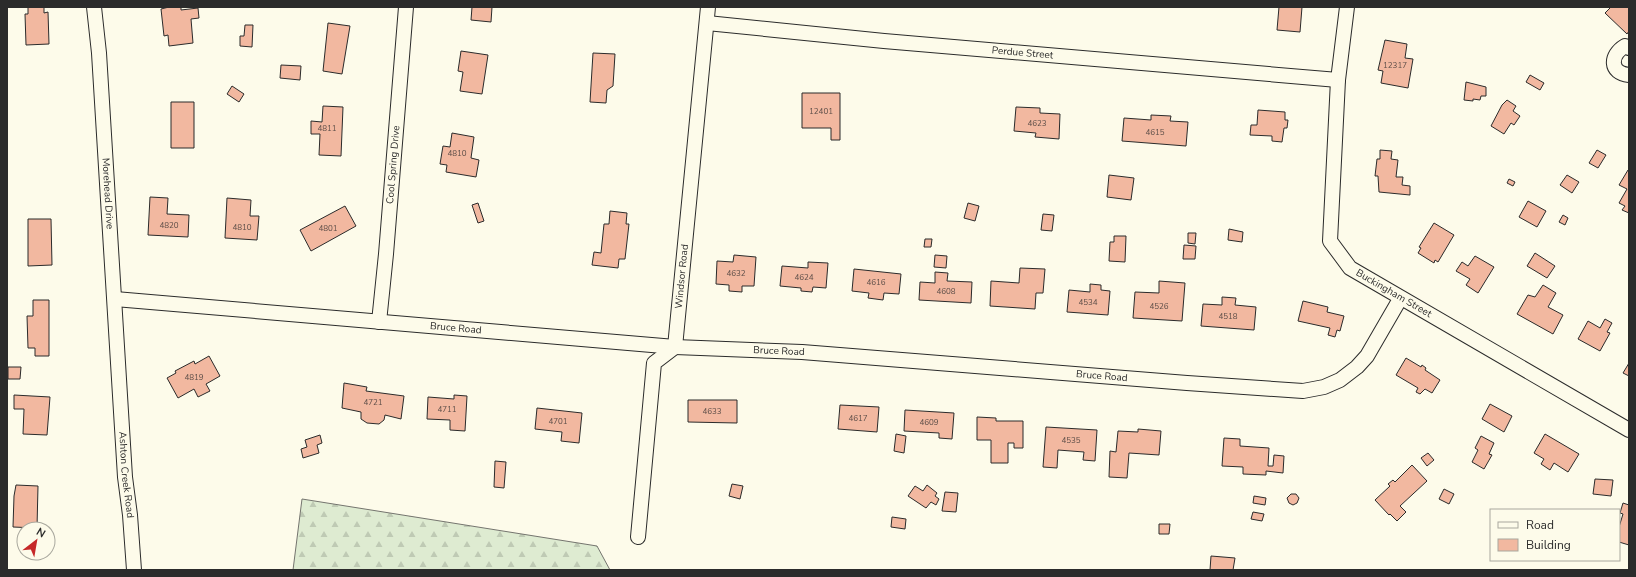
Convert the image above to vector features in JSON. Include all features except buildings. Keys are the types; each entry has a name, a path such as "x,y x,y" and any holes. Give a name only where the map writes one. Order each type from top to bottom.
{"street":[{"name":"Morehead Drive","path":"94,7 99,53 119,380"},
{"name":"Cool Spring Drive","path":"379,322 406,7"},
{"name":"Windsor Road","path":"674,347 708,7"},
{"name":"Buckingham Street","path":"1347,7 1338,80 1330,241 1350,268 1400,299 1629,430"},
{"name":"Perdue Street","path":"707,24 884,42 1338,80"},
{"path":"1629,48 1626,46 1618,50 1615,54 1614,61 1616,68 1620,73 1629,75"},
{"name":"Bruce Road","path":"115,299 674,347 802,352 1179,383 1304,390 1324,387 1335,382 1357,367 1367,356 1400,299"},
{"path":"638,537 654,364 674,347"},
{"name":"Ashton Creek Road","path":"119,380 125,477 130,515 134,570"}],"green space":[{"path":"302,499 597,546 610,570 293,570"}]}
